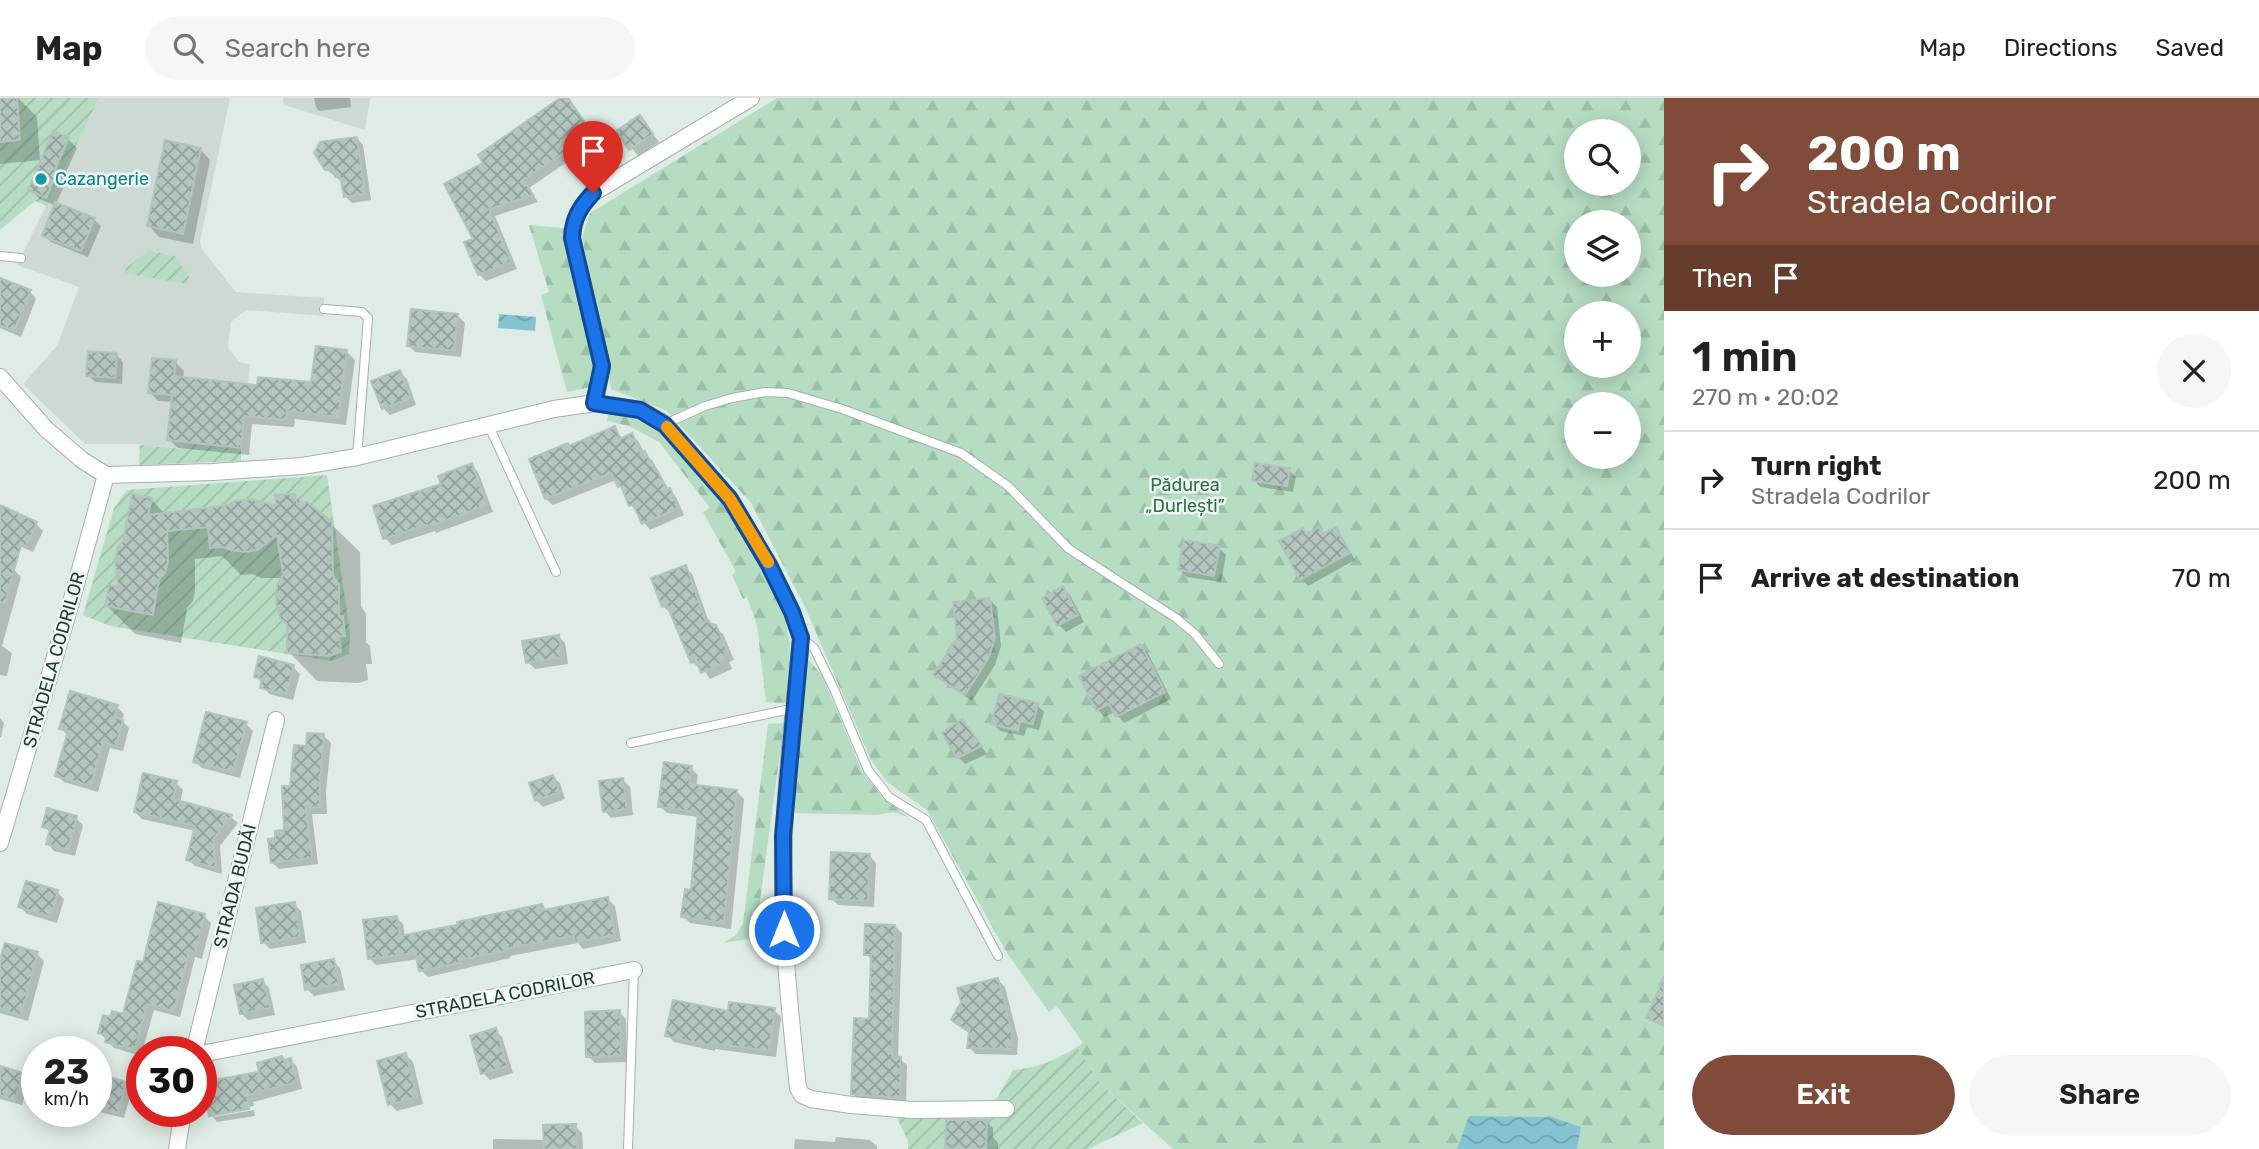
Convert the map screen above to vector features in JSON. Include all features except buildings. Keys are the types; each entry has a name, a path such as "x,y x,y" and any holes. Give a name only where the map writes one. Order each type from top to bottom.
{"street":[{"path":"594,403 602,366 572,238 573,223 580,206 593,193 751,98"},
{"path":"0,377 46,429 82,460 106,475 302,466 357,457 488,424 594,403 640,410 665,425 730,499 769,565 792,612 801,638 783,836 784,930 798,1088 802,1095 811,1100 851,1105 912,1110 1006,1109"},
{"name":"STRADELA CODRILOR","path":"0,844 106,475"},
{"name":"STRADA BUDĂI","path":"198,1036 276,720"},
{"name":"STRADELA CODRILOR","path":"217,1051 634,970"},
{"path":"177,1149 180,1127"}],"lane":[{"path":"0,257 21,258"},
{"path":"324,309 362,312 368,318 357,457"},
{"path":"665,425 705,405 765,392 788,393 842,409 961,453 1008,486 1069,549 1176,618 1195,634 1219,664"},
{"path":"488,424 556,572"},
{"path":"801,638 814,648 868,771 889,797 926,820 998,956"},
{"path":"631,743 794,708"},
{"name":"STRADELA CODRILOR","path":"628,1149 634,970"}],"shaded area":[{"path":"99,98 230,98 200,241 201,248 236,292 324,298 324,316 246,310 231,322 228,347 239,362 250,364 241,448 186,442 186,449 132,444 85,444 23,384 57,346 79,287 17,265"},
{"path":"283,98 370,98 365,130 284,105"}],"green space":[{"path":"0,98 99,98 47,206 35,201 0,230"},
{"name":"Pădurea „Durlești”","path":"777,98 1664,98 1664,1149 1173,1149 1099,1082 1077,1047 1083,1043 1057,1006 1049,1012 1007,953 927,810 888,783 871,760 805,607 751,503 667,411 611,389 582,237 590,213"},
{"path":"529,225 564,228 597,370 591,387 567,392 541,295 549,292"},
{"path":"149,251 175,256 189,277 187,284 125,273 126,268"},
{"path":"609,412 634,418 657,428 727,505 764,568 783,609 790,643 788,703 766,702 757,625 747,597 743,599 732,575 736,572 703,512 710,508 659,442 629,426 607,421"},
{"path":"186,442 241,448 241,461 139,465 140,445 185,449"},
{"path":"327,475 350,633 349,654 332,661 110,626 83,615 114,508 127,490"},
{"path":"807,658 822,675 862,771 883,798 910,818 893,812 876,815 793,813"},
{"path":"784,723 755,938 723,943 736,935 743,924 768,724"},
{"path":"1077,1047 1099,1082 1143,1123 1088,1149 908,1149 908,1141 897,1118 900,1100 913,1105 991,1102 997,1098 1013,1070 1046,1063"}],"water":[{"path":"499,314 536,317 535,331 498,328"},
{"path":"1469,1116 1552,1117 1581,1127 1577,1149 1457,1149"}],"slow traffic":[{"path":"667,427 730,499 768,562"}],"place":[{"name":"Cazangerie","path":"41,179"}],"route":[{"path":"593,193 580,206 573,223 572,238 602,366 594,403 640,410 665,425 730,499 769,565 792,612 801,638 783,836 784,930"}]}
